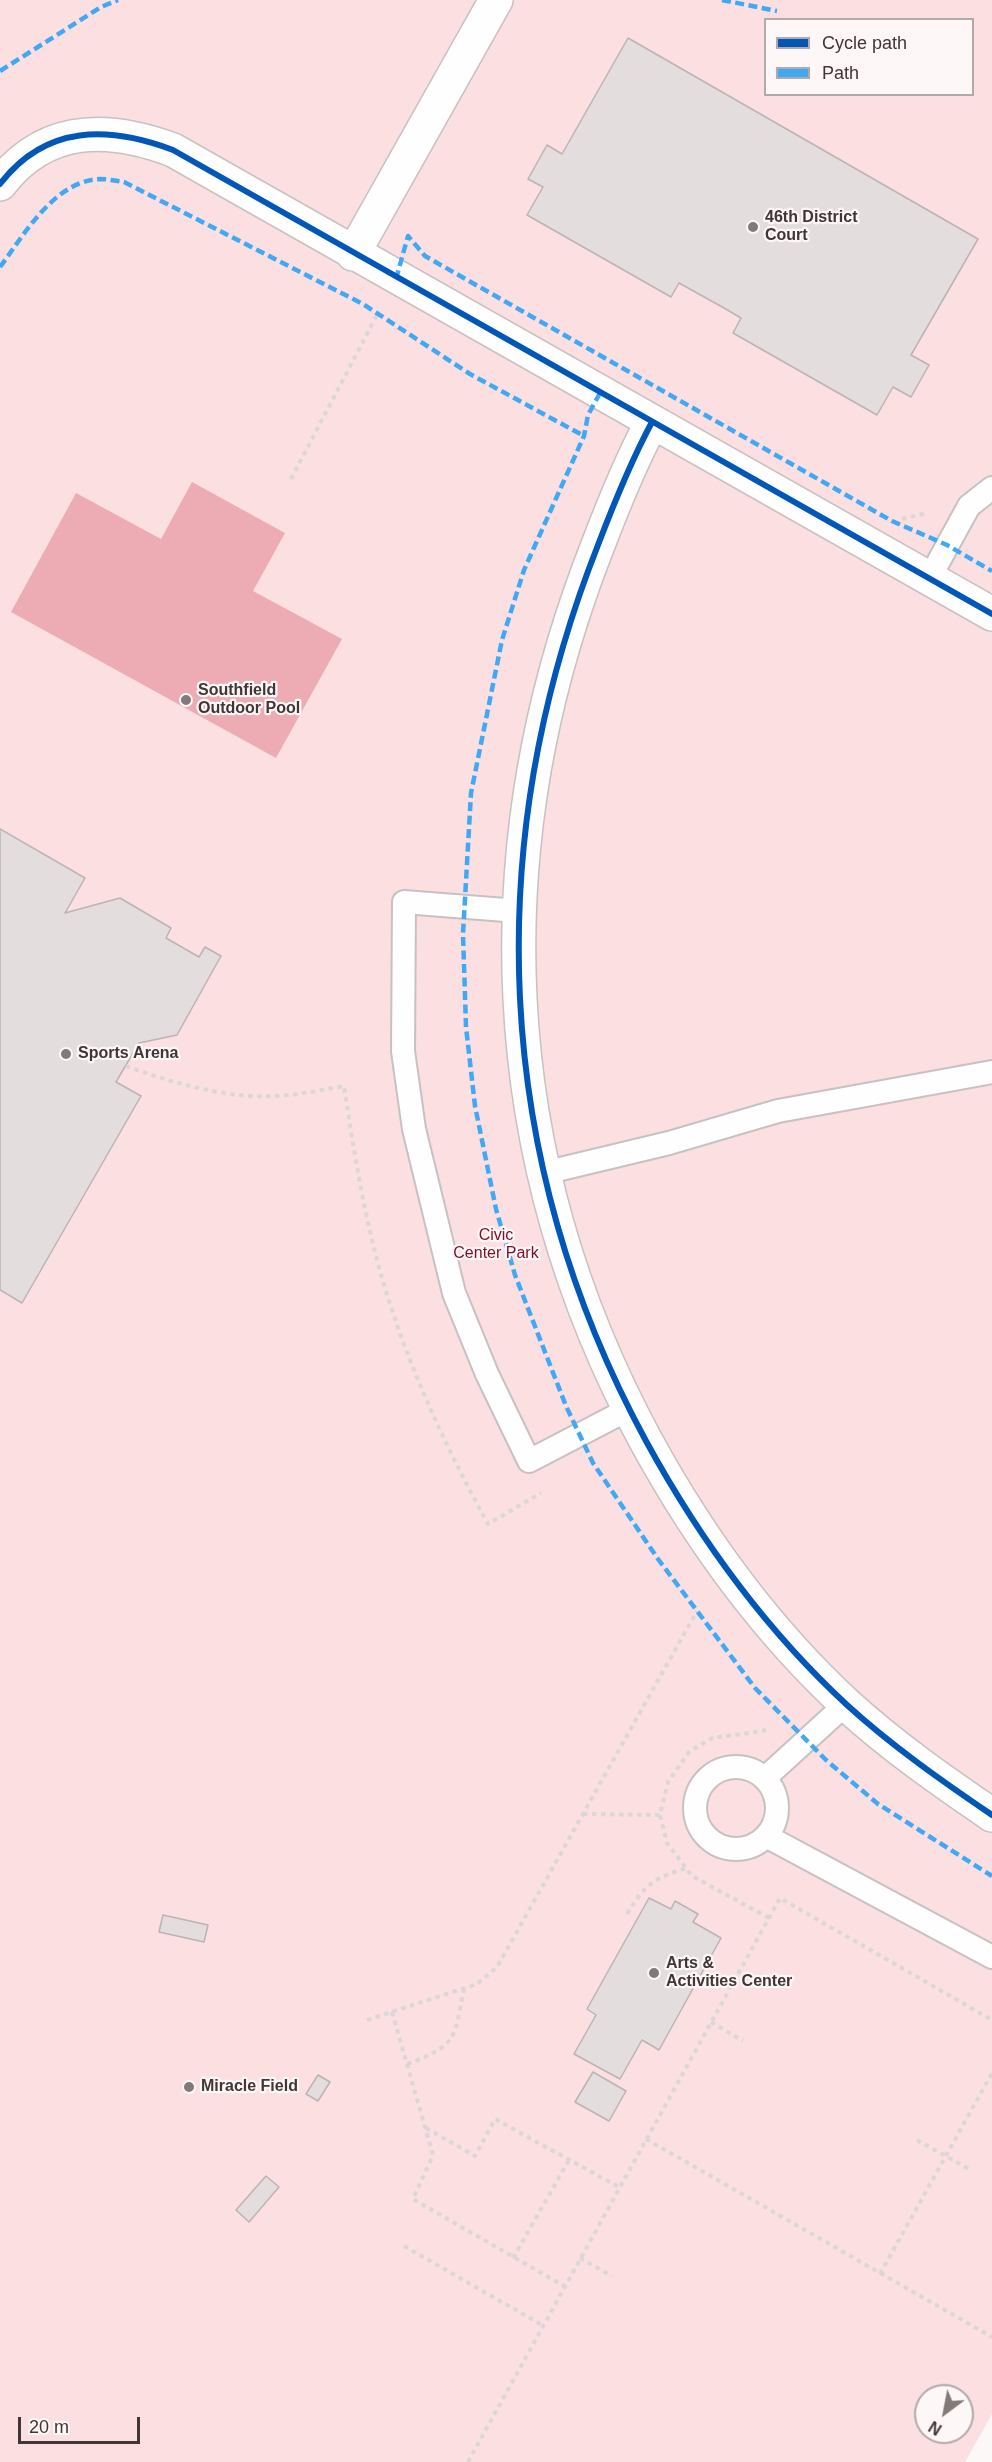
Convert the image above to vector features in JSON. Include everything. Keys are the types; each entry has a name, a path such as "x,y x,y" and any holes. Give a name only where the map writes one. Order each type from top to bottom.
{"street":[{"path":"353,254 496,0"},
{"path":"0,184 9,172 35,151 85,134 117,133 173,150 396,279 992,614"},
{"path":"652,422 614,503 573,606 536,750 528,800 518,911 520,1010 524,1052 544,1173 569,1266 586,1315 629,1410 667,1479 710,1546 785,1639 846,1704 896,1745 992,1815"}],"lane":[{"path":"929,579 969,506 992,488"},
{"path":"518,911 404,902 403,1051 414,1130 454,1293 487,1374 529,1461 629,1410"},
{"path":"544,1173 669,1143 778,1111 992,1072"},
{"path":"765,1778 846,1704"},
{"path":"740,1767 753,1770 765,1778 772,1788 777,1813 766,1836 742,1849 716,1843 705,1834 698,1823 695,1809 697,1795 703,1783 713,1774 726,1768 740,1767"},
{"path":"766,1836 992,1957"}],"path":[{"path":"291,479 396,279"},
{"path":"126,1066 169,1082 210,1090 252,1094 274,1096 344,1086 355,1160 389,1303 421,1388 456,1464 488,1524 546,1491"},
{"path":"367,2020 477,1984 497,1967 697,1611"},
{"path":"769,1918 692,1876 668,1843 660,1815 668,1782 689,1752 712,1738 763,1731 776,1721"},
{"path":"583,1814 660,1815"},
{"path":"627,1914 640,1891 658,1877 687,1869"},
{"path":"468,2462 780,1898 992,2020"},
{"path":"407,2064 438,2052 454,2037 464,1988"},
{"path":"392,2012 433,2155 413,2199 564,2286"},
{"path":"711,2022 743,2041"},
{"path":"880,2274 992,2073"},
{"path":"426,2128 475,2156 495,2120 619,2187"},
{"path":"646,2139 992,2337"},
{"path":"917,2140 969,2169"},
{"path":"513,2258 569,2160"},
{"path":"404,2246 542,2325"},
{"path":"580,2258 612,2276"}],"green space":[{"name":"Civic Center Park","path":"0,0 992,0 992,2414 965,2462 0,2462"}],"shaded area":[{"path":"192,482 285,533 253,591 342,639 276,758 11,612 76,493 161,539"}],"building":[{"name":"46th District Court","path":"628,38 978,239 911,355 929,365 911,397 893,387 877,415 733,333 741,318 724,308 679,283 671,297 527,215 543,187 528,179 547,145 562,154"},
{"name":"Sports Arena","path":"0,829 85,878 65,913 120,898 171,928 166,938 199,957 205,947 221,956 177,1035 139,1043 116,1082 141,1096 22,1303 0,1290"},
{"name":"Arts & Activities Center","path":"649,1898 671,1909 675,1901 698,1914 693,1922 721,1938 659,2050 642,2040 620,2079 574,2054 596,2015 587,2009"},
{"path":"163,1915 208,1925 204,1942 159,1932"},
{"path":"593,2072 626,2091 609,2121 575,2102"},
{"path":"318,2075 330,2082 318,2101 306,2094"},
{"path":"266,2176 279,2187 249,2222 236,2210"}],"marked path":[{"path":"0,71 101,7 118,0"},
{"path":"722,0 777,11"},
{"path":"0,267 42,212 68,189 83,182 100,179 124,182 363,304 470,374 584,436"},
{"path":"396,279 408,236 425,256 892,521 947,545 992,571"},
{"path":"600,393 588,415 584,436 524,570 502,640 471,793 463,934 466,1027 475,1106 496,1209 515,1275 566,1406 593,1463 658,1559 755,1688 826,1760 878,1804 992,1876"}],"cycle path":[{"path":"0,184 18,164 37,150 58,141 80,136 102,134 125,137 173,150 992,614"},
{"path":"652,422 630,467 598,545 560,658 534,771 521,885 520,999 532,1112 557,1223 595,1333 646,1441 688,1513 736,1581 789,1646 847,1705 899,1749 992,1815"}],"place":[{"name":"46th District Court","path":"753,227"},
{"name":"Southfield Outdoor Pool","path":"186,700"},
{"name":"Sports Arena","path":"66,1054"},
{"name":"Arts & Activities Center","path":"654,1973"},
{"name":"Miracle Field","path":"189,2087"}]}
